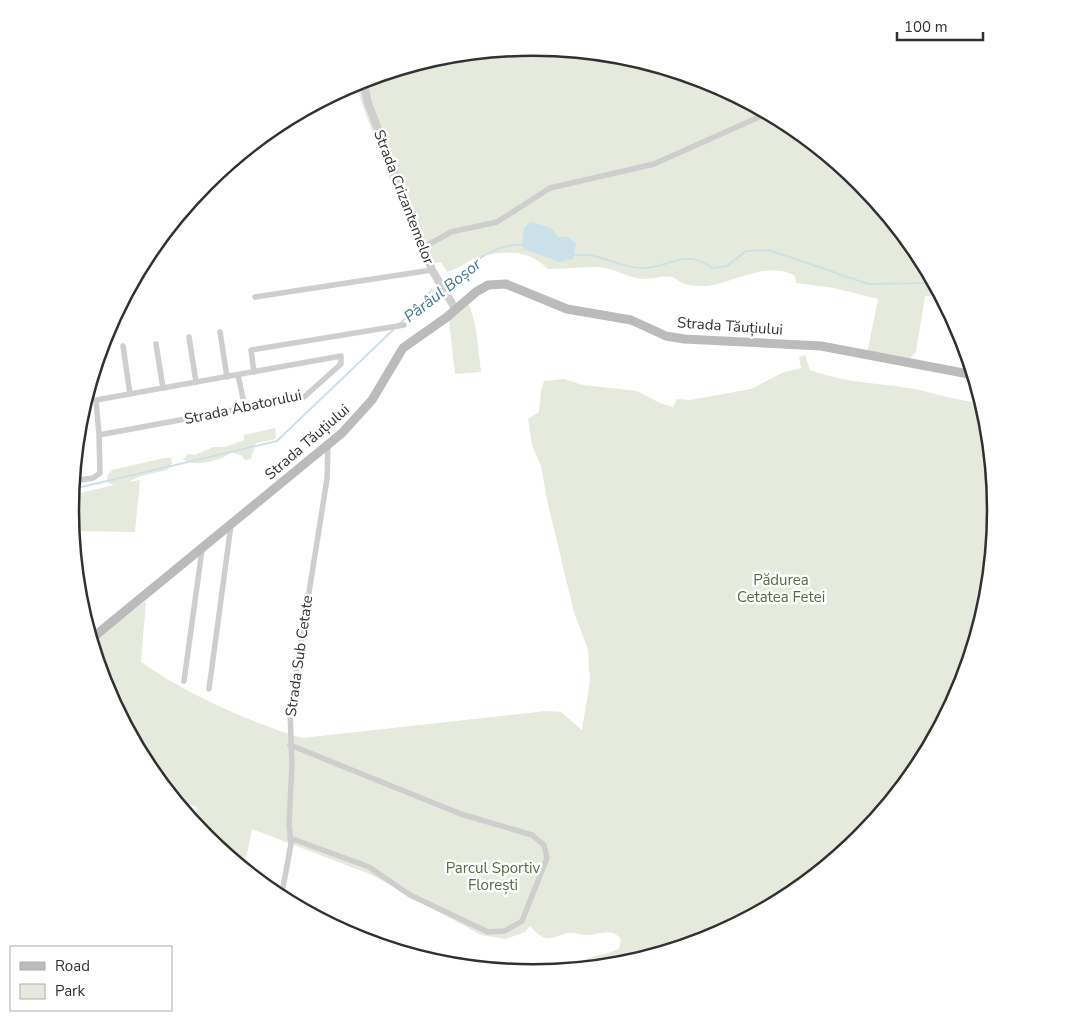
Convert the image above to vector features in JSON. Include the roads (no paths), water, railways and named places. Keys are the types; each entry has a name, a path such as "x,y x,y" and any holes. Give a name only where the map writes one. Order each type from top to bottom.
{"main road":[{"name":"Strada Tăuțiului","path":"97,634 328,445 366,409 403,348 453,308 488,286 501,283 567,309 631,320 666,336 684,340 821,346 967,374"}],"street":[{"name":"Strada Crizantemelor","path":"365,89 368,103 432,270 453,308"},
{"path":"424,247 451,232 497,222 550,188 654,164 761,117"},
{"path":"255,297 432,270"},
{"path":"254,372 251,350 404,325"},
{"path":"220,332 227,377"},
{"path":"189,338 196,382"},
{"path":"156,344 163,388"},
{"path":"123,346 130,394"},
{"name":"Strada Abatorului","path":"80,480 93,478 100,473 96,400 341,356 341,364 304,397 99,435"},
{"path":"238,375 245,408"},
{"name":"Strada Sub Cetate","path":"283,889 290,852 292,764 290,712 325,492 329,460 328,445"},
{"path":"209,689 231,525"},
{"path":"184,681 202,550"},
{"path":"290,745 461,814 532,835 544,845 547,858 545,868 522,921 505,931 488,932 410,895 369,867 290,838"}],"water":[{"path":"530,222 552,228 558,237 568,237 576,243 573,259 559,262 524,249 522,245 524,228"}],"waterway":[{"name":"Pârâul Boșor","path":"445,285 471,264 491,252 512,245 523,245"},
{"name":"Pârâul Boșor","path":"572,254 594,256 640,268 650,268 684,259 693,259 713,268 727,266 746,251 769,250 868,284 927,283"},
{"name":"Pârâul Boșor","path":"399,324 441,288"},
{"name":"Pârâul Boșor","path":"80,487 277,441 394,329"}],"park label":[{"name":"Pădurea Cetatea Fetei","path":"781,588"},
{"name":"Parcul Sportiv Florești","path":"493,876"}]}
